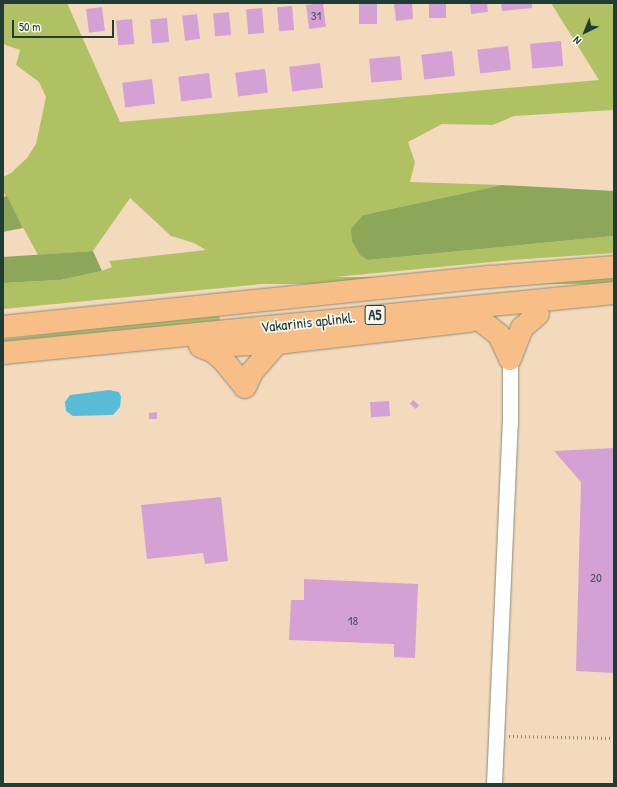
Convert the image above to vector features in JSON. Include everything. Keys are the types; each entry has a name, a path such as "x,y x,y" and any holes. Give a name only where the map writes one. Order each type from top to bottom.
{"highway":[{"name":"Vakarinis aplinkl.","path":"3,327 466,279 614,267"},
{"name":"Vakarinis aplinkl.","path":"3,353 614,293"},
{"path":"136,340 200,346 277,343 614,305"},
{"path":"510,359 522,328 538,314"},
{"path":"480,320 499,335 510,359"},
{"path":"200,346 214,352 224,360 246,388 252,372 277,343"}],"street":[{"path":"494,784 510,423 510,359"}],"path":[{"path":"497,736 614,738"}],"green space":[{"path":"3,3 67,3 120,122 599,80 551,3 614,3 614,110 514,116 493,125 442,124 408,142 415,162 410,182 502,185 363,215 368,260 614,236 614,253 512,260 3,309 3,283 60,280 102,271 112,267 109,261 206,250 194,243 171,236 130,198 93,251 38,255 3,191 3,177 11,173 27,158 36,144 46,97 39,82 16,65 20,50 3,44"},
{"path":"502,185 614,191 614,236 368,260 360,255 352,241 351,229 363,215"},
{"path":"7,196 23,228 3,232 3,197"},
{"path":"93,251 102,271 60,280 3,283 3,257"},
{"path":"256,277 614,277 614,284 256,284"},
{"path":"219,313 220,321 5,347 4,339"}],"water":[{"path":"109,390 119,392 121,397 120,407 113,415 73,416 66,411 65,402 70,395"}],"building":[{"path":"323,3 326,27 309,29 306,5"},
{"path":"359,3 377,3 377,24 359,24"},
{"path":"394,3 412,3 413,19 396,21"},
{"path":"429,3 446,3 446,18 429,18"},
{"path":"470,3 487,3 488,12 471,14"},
{"path":"501,3 532,3 532,8 502,11"},
{"path":"292,6 294,30 279,31 277,7"},
{"path":"102,7 105,31 89,33 86,9"},
{"path":"262,8 264,33 248,34 246,9"},
{"path":"229,12 231,35 215,36 213,13"},
{"path":"197,14 200,39 185,41 182,16"},
{"path":"167,18 169,42 152,43 150,19"},
{"path":"132,19 134,44 118,45 116,20"},
{"path":"561,41 563,66 532,69 530,44"},
{"path":"508,46 511,70 480,74 477,50"},
{"path":"452,51 455,76 424,80 421,55"},
{"path":"400,56 402,80 371,83 369,59"},
{"path":"320,63 323,88 292,92 289,67"},
{"path":"265,69 268,93 238,96 235,73"},
{"path":"209,73 212,98 181,102 178,77"},
{"path":"152,79 155,104 125,107 122,83"},
{"path":"413,400 419,405 416,409 410,404"},
{"path":"389,401 390,416 371,417 370,402"},
{"path":"157,412 157,419 149,419 149,413"},
{"path":"614,448 614,673 576,671 581,482 554,451"},
{"path":"221,497 228,561 205,564 203,553 147,559 141,505"},
{"path":"304,579 418,584 415,658 394,657 394,644 289,640 291,600 304,600"}]}
